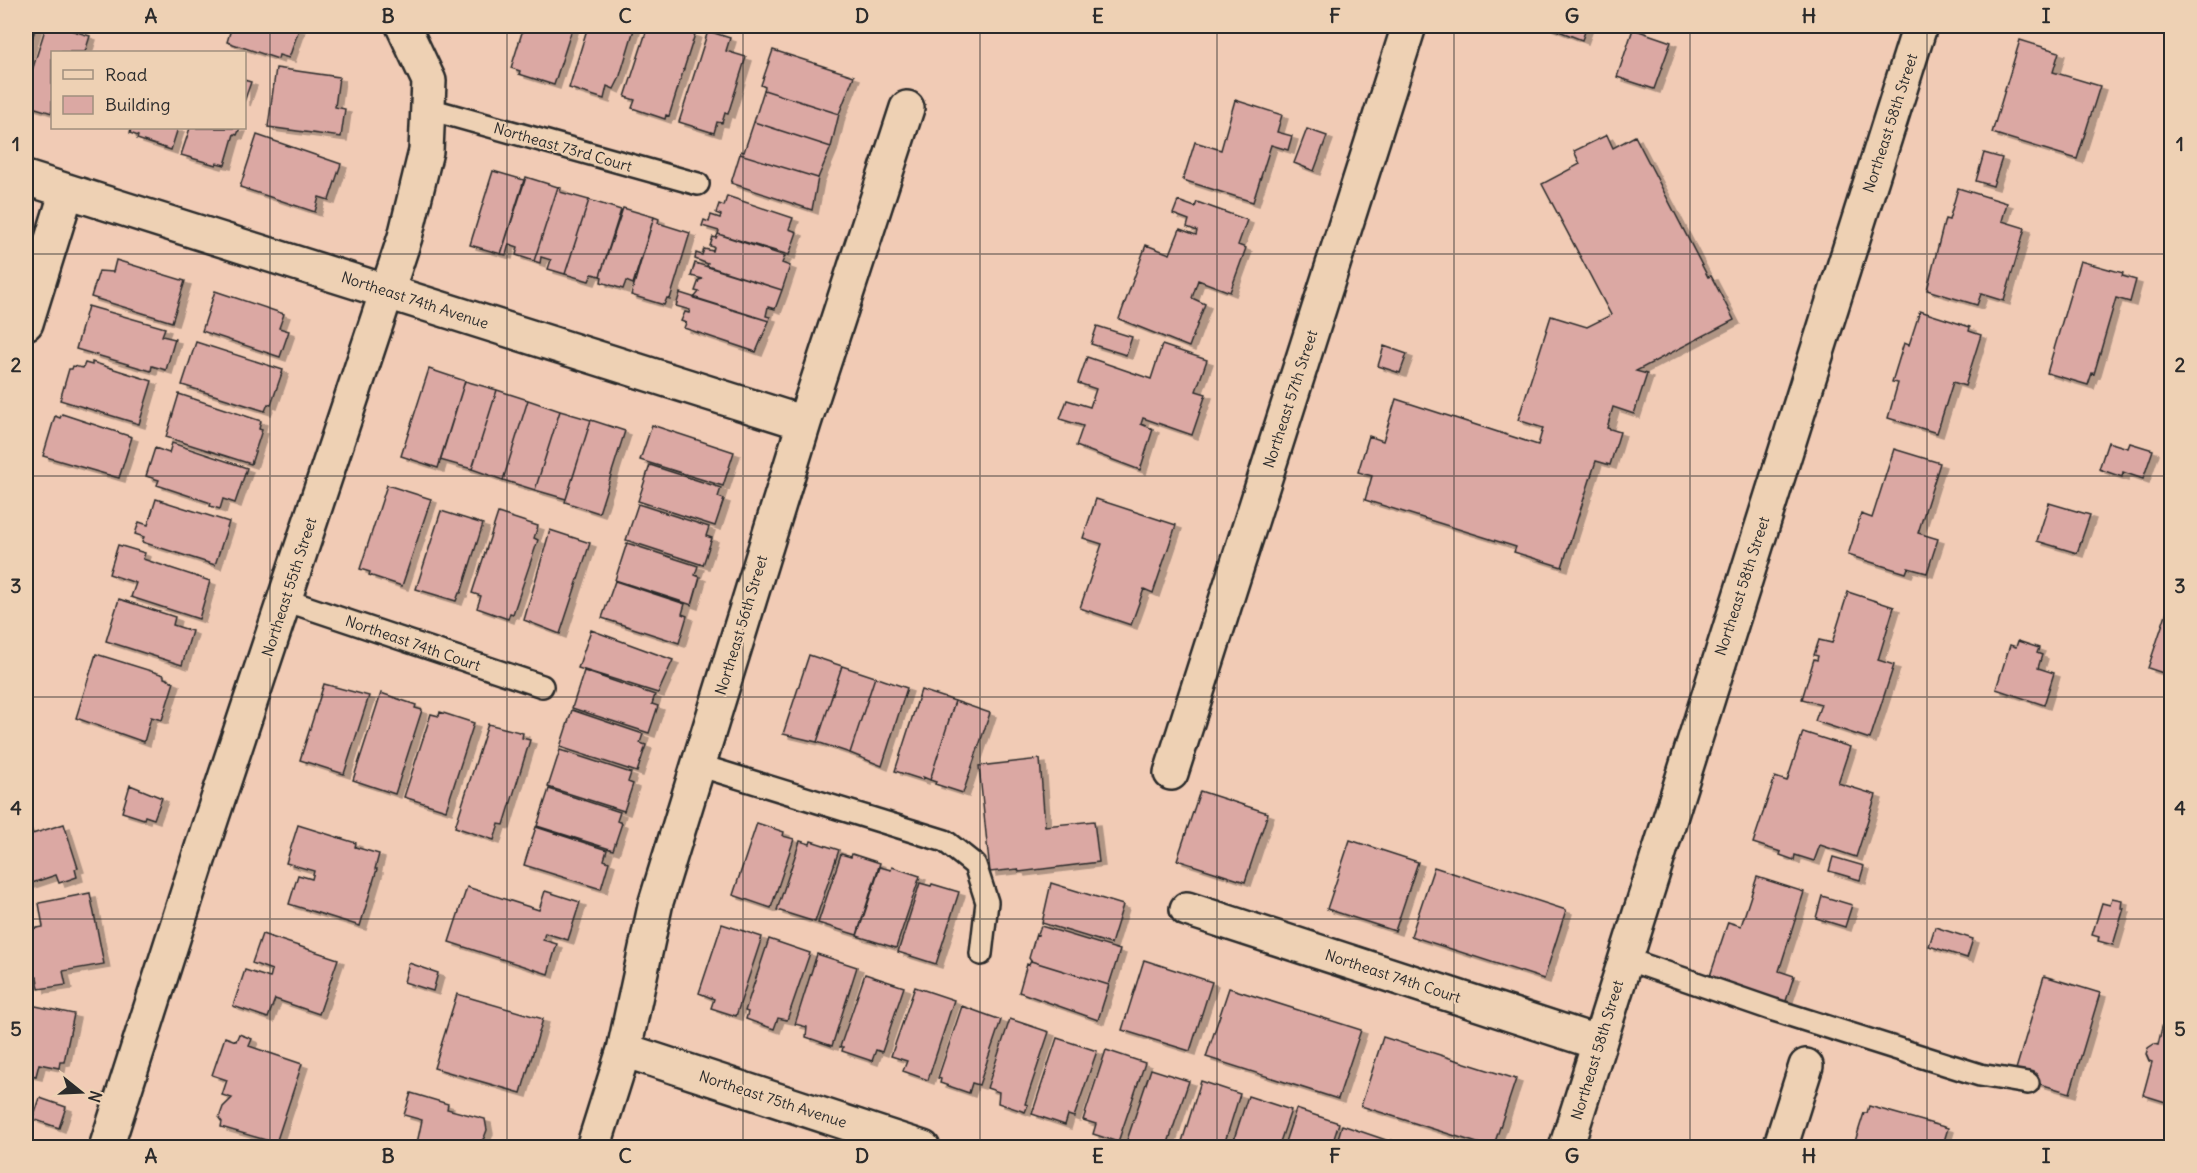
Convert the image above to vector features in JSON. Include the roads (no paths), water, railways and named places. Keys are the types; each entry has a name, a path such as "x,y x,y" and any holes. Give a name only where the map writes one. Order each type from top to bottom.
{"street":[{"name":"Northeast 55th Street","path":"106,1148 204,840 405,237 426,151 429,81 403,26"},
{"name":"Northeast 57th Street","path":"1172,773 1409,26"},
{"name":"Northeast 58th Street","path":"1566,1148 1920,26"},
{"name":"Northeast 56th Street","path":"593,1148 624,1050 656,902 804,423 907,108"},
{"name":"Northeast 74th Avenue","path":"26,178 804,423"},
{"path":"26,323 67,191"},
{"name":"Northeast 74th Court","path":"1187,909 1599,1043"},
{"name":"Northeast 75th Avenue","path":"624,1050 923,1148"},
{"path":"1780,1148 1806,1066"}],"lane":[{"name":"Northeast 73rd Court","path":"429,109 698,184"},
{"name":"Northeast 74th Court","path":"285,600 542,686"},
{"path":"698,765 945,841 975,865 987,902 981,954"},
{"path":"1626,958 1774,1010 1980,1075 2028,1083"}]}
